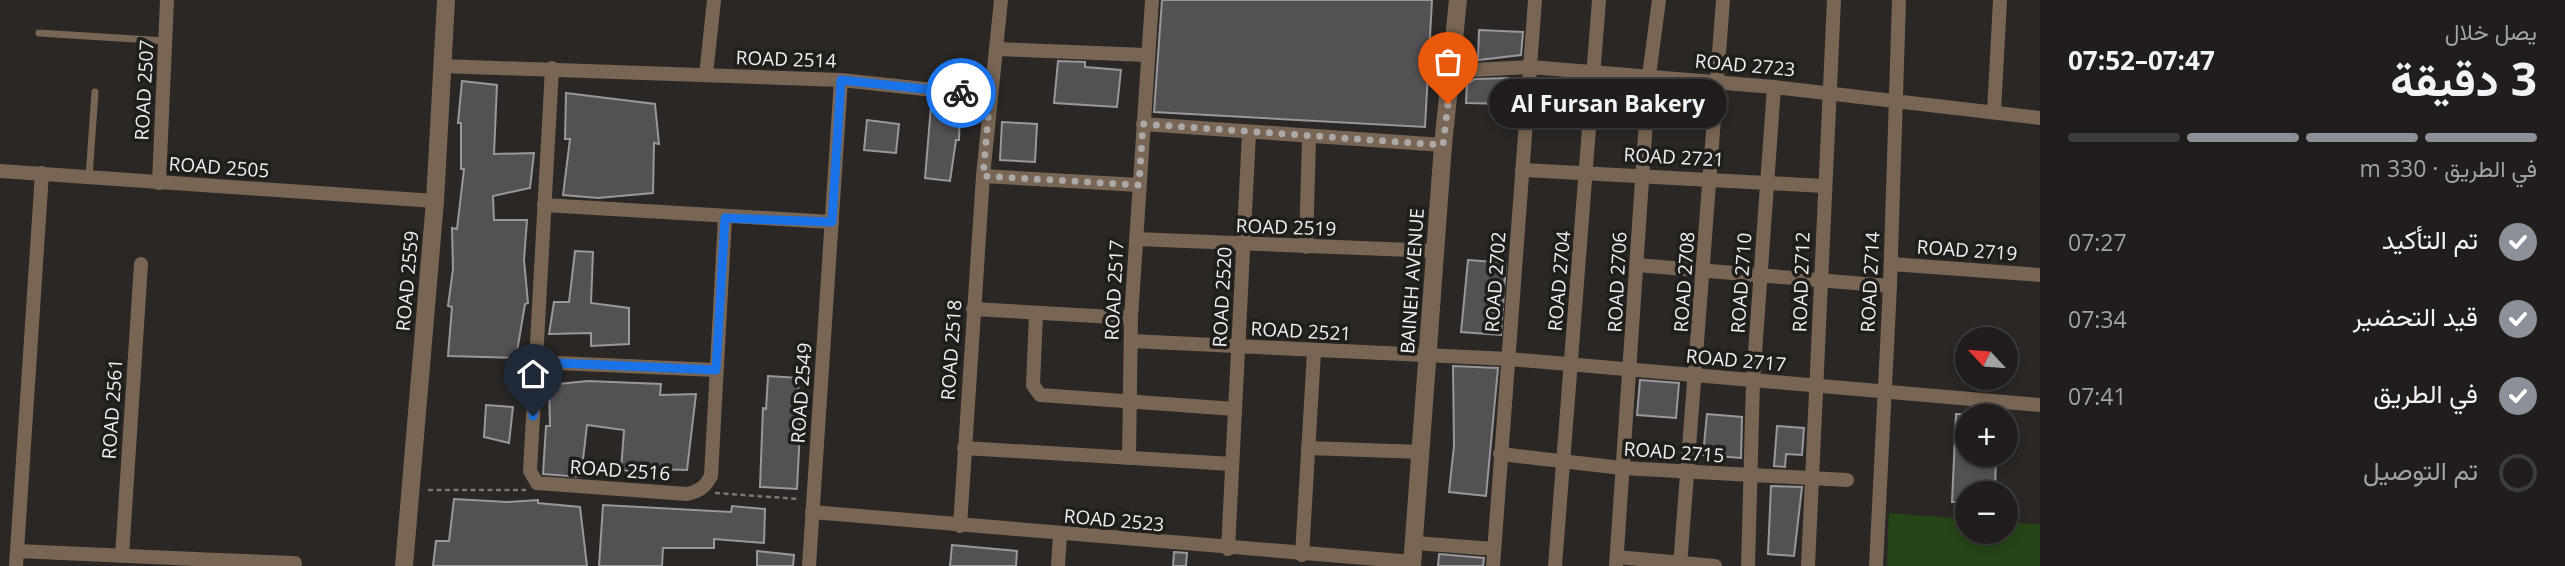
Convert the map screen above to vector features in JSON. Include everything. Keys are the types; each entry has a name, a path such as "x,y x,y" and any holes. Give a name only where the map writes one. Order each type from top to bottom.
{"street":[{"name":"ROAD 2507","path":"159,183 167,0"},
{"name":"ROAD 2559","path":"404,566 435,201 446,0"},
{"name":"ROAD 2514","path":"706,75 714,0"},
{"name":"ROAD 2518","path":"960,526 983,176 1001,0"},
{"name":"ROAD 2517","path":"1129,458 1131,318 1146,55 1152,0"},
{"name":"BAINEH AVENUE","path":"1413,564 1443,145 1458,0"},
{"name":"ROAD 2702","path":"1493,566 1535,0"},
{"name":"ROAD 2704","path":"1555,566 1599,0"},
{"name":"ROAD 2706","path":"1616,562 1649,76 1659,0"},
{"name":"ROAD 2708","path":"1680,565 1723,0"},
{"name":"ROAD 2712","path":"1808,566 1834,0"},
{"name":"ROAD 2714","path":"1876,566 1891,264 1899,0"},
{"path":"1994,112 2000,0"},
{"path":"997,49 1146,55"},
{"name":"ROAD 2514","path":"442,66 841,80 990,96"},
{"name":"ROAD 2723","path":"1450,83 1472,70 1530,67 1717,81 2040,118"},
{"path":"537,483 530,471 552,68"},
{"name":"ROAD 2549","path":"809,566 841,80"},
{"name":"ROAD 2710","path":"1748,566 1754,381 1774,87"},
{"path":"1143,124 1309,138 1443,145"},
{"name":"ROAD 2520","path":"1228,548 1250,133"},
{"path":"1306,247 1309,138"},
{"name":"ROAD 2721","path":"1522,170 1825,186"},
{"name":"ROAD 2505","path":"0,171 435,201"},
{"path":"16,566 42,173"},
{"path":"983,176 1139,185"},
{"path":"544,205 725,218 832,222"},
{"name":"ROAD 2516","path":"537,483 697,492 711,476 725,218"},
{"name":"ROAD 2519","path":"1136,239 1435,251"},
{"name":"ROAD 2561","path":"122,556 141,264"},
{"name":"ROAD 2719","path":"1891,264 2040,275"},
{"path":"1637,265 1890,286"},
{"path":"973,309 1131,318"},
{"path":"1036,314 1035,391 1046,397 1235,409"},
{"name":"ROAD 2521","path":"1131,341 1428,356"},
{"path":"1292,558 1308,448 1314,352"},
{"name":"ROAD 2717","path":"1428,356 1631,368 1695,376 2040,405"},
{"path":"536,362 716,370"},
{"path":"964,448 1232,464"},
{"path":"1308,448 1421,452"},
{"name":"ROAD 2715","path":"1500,454 1622,468 1847,480"},
{"name":"ROAD 2523","path":"813,506 960,526 1228,548 1292,558 1413,564"},
{"path":"1058,566 1060,534"},
{"path":"1415,543 1494,549"},
{"path":"17,551 217,563 295,563"},
{"path":"1616,562 1715,566"}],"lane":[{"path":"39,33 166,41"},
{"path":"89,177 95,92"}],"path":[{"path":"410,490 523,492 537,483"},
{"path":"697,492 813,506"}],"green space":[{"path":"1889,513 1955,518 1955,544 2018,544 2018,523 2040,524 2040,566 1887,566"}],"building":[{"path":"1162,0 1432,0 1425,127 1154,112"},
{"path":"1479,30 1523,32 1521,55 1478,60"},
{"path":"1058,61 1085,62 1085,67 1121,70 1117,107 1054,103"},
{"path":"1509,78 1508,104 1466,103 1467,84 1475,79"},
{"path":"462,81 497,85 494,154 534,153 530,188 493,196 494,220 527,220 524,260 528,303 525,304 516,358 448,356 452,307 448,306 453,269 452,228 457,229 464,169 461,169 461,123 458,123"},
{"path":"566,93 655,104 659,144 654,143 653,193 598,198 563,195 570,139 565,139"},
{"path":"931,106 960,107 959,140 956,140 950,181 925,178"},
{"path":"867,120 899,124 896,153 864,150"},
{"path":"1002,122 1037,124 1035,162 1000,160"},
{"path":"575,251 593,252 591,303 629,308 629,344 591,346 591,333 549,334 554,302 569,302"},
{"path":"1468,260 1506,263 1501,335 1461,332"},
{"path":"1453,366 1498,368 1486,496 1449,492 1454,446"},
{"path":"768,376 799,378 797,410 801,410 797,489 760,487 763,408 766,409"},
{"path":"1640,380 1679,383 1676,418 1637,415"},
{"path":"588,381 661,384 660,395 696,394 687,470 653,469 652,474 621,470 624,430 587,425 581,477 543,474 546,426 550,426 549,385"},
{"path":"486,405 513,407 509,443 484,437"},
{"path":"1707,414 1742,417 1741,458 1703,455"},
{"path":"1777,426 1804,428 1802,455 1786,454 1785,467 1774,466"},
{"path":"1955,436 1955,467 1996,467 1995,481 1955,481 1955,502 1952,502"},
{"path":"1771,486 1802,487 1794,556 1768,554"},
{"path":"454,499 507,502 538,500 538,503 580,507 587,566 433,566 436,541 449,541"},
{"path":"603,505 731,512 732,506 765,509 764,543 714,539 714,548 663,548 662,566 599,566"},
{"path":"952,545 1017,551 1016,566 950,566"},
{"path":"757,551 794,555 793,566 757,566"},
{"path":"1174,552 1187,553 1186,566 1173,566"},
{"path":"1439,554 1484,558 1483,566 1438,566"}],"way so far":[{"path":"961,93 990,96 983,176 1139,185 1143,124 1309,138 1443,145 1448,104"}],"place":[{"name":"Al Fursan Bakery","path":"1448,104"}],"route":[{"path":"533,416 536,362 716,370 725,218 832,222 841,80 961,93"}]}
